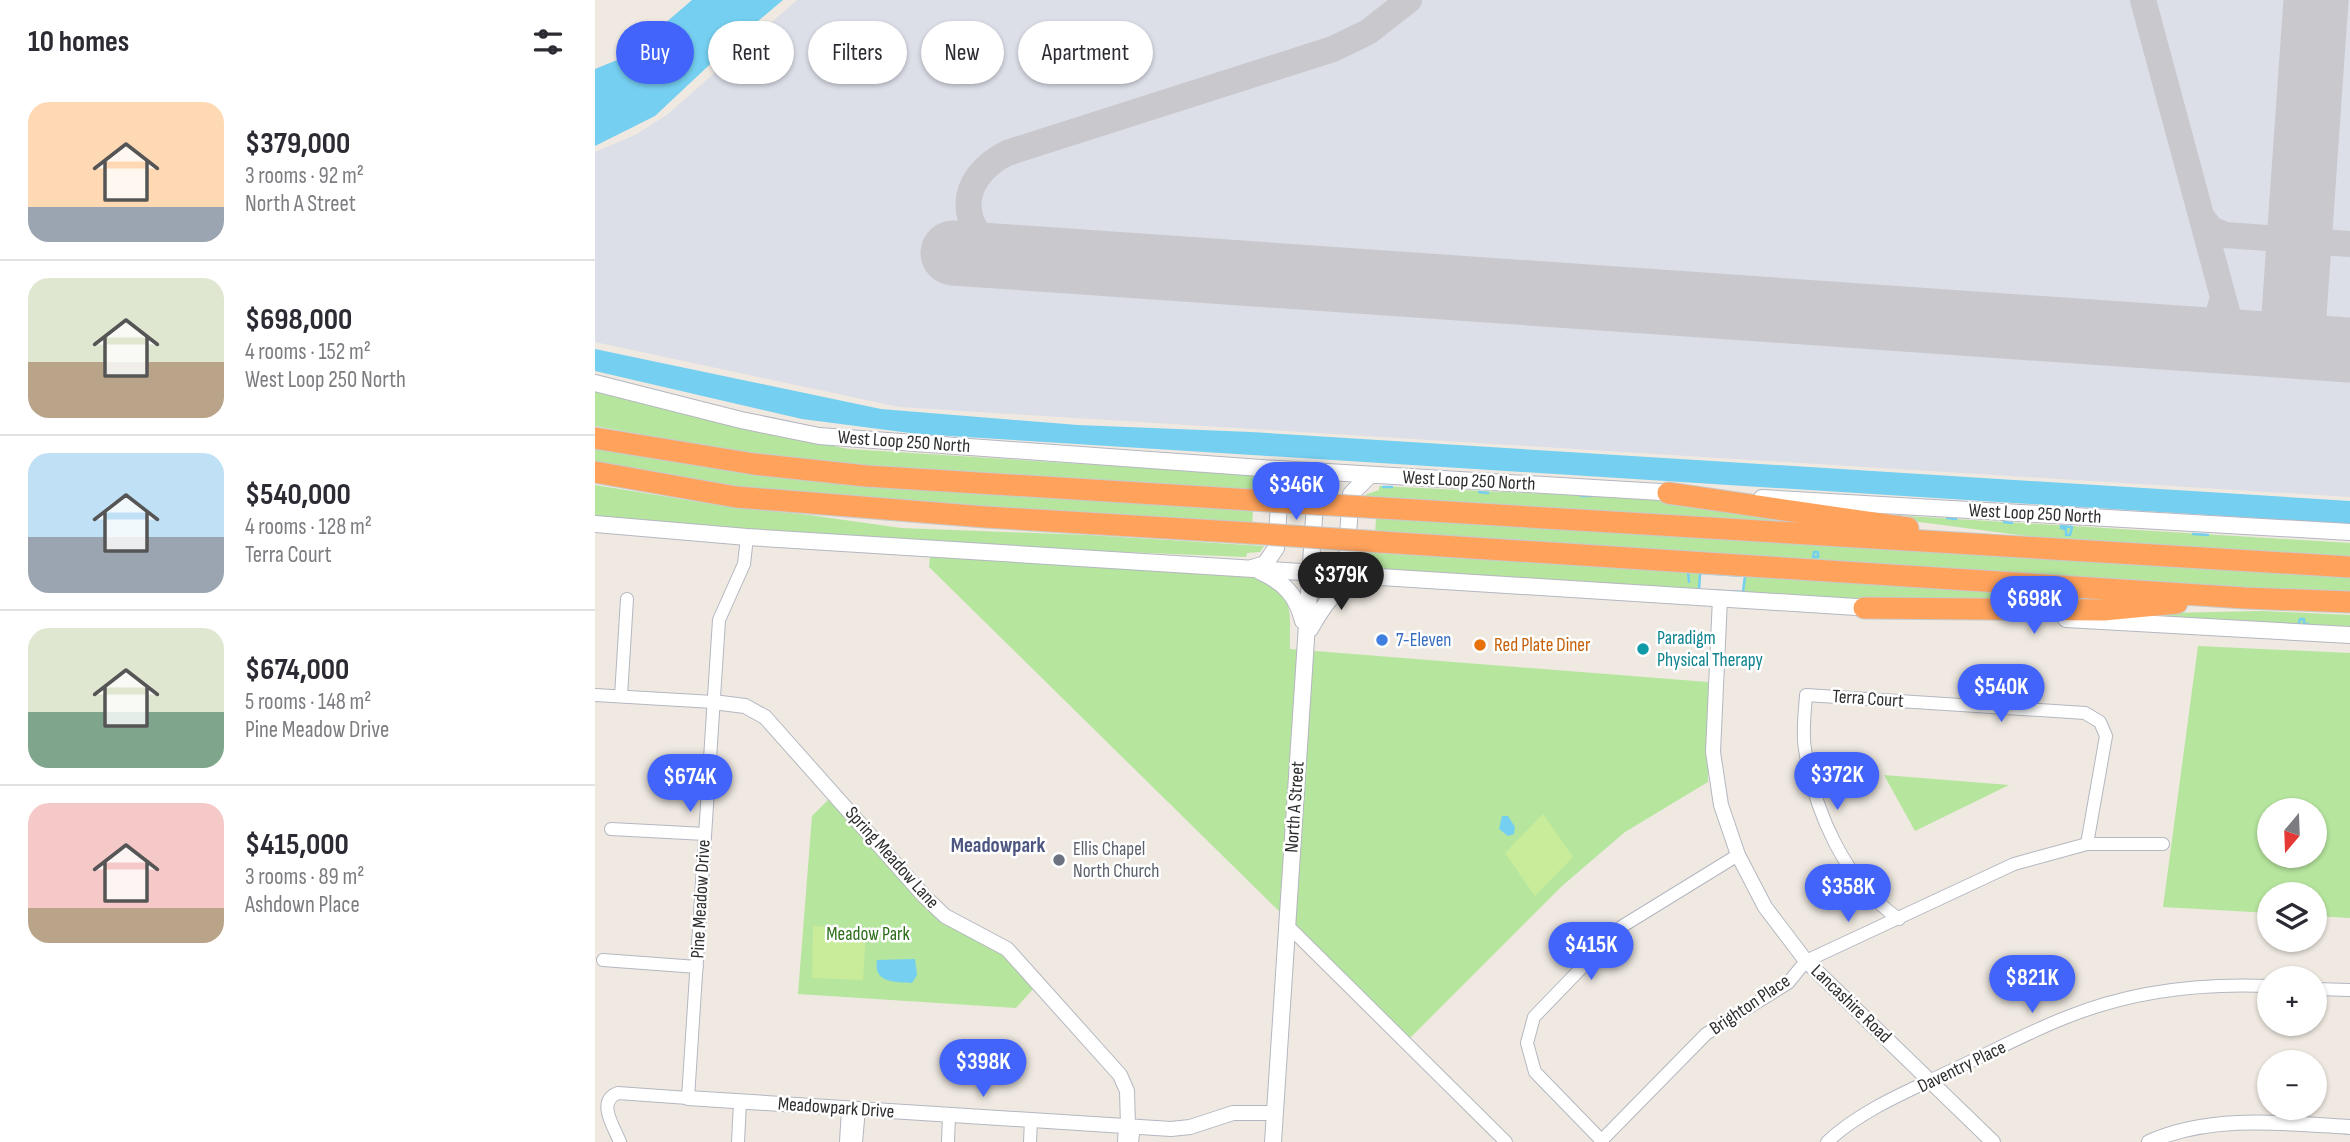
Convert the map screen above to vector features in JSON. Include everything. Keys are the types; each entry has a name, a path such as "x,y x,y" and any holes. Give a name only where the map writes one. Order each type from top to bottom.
{"highway":[{"path":"595,438 754,464 866,476 2350,567"},
{"path":"595,472 736,497 985,517 2245,598 2350,602"},
{"path":"1668,492 2063,549"},
{"path":"1864,608 2104,610 2245,598"}],"main road":[{"name":"West Loop 250 North","path":"595,383 741,420 819,436 1317,472 2350,532"},
{"path":"1252,568 1265,564 1276,548 1280,490 1266,470 1261,468"},
{"name":"North A Street","path":"1273,1142 1317,472"},
{"path":"1367,576 1350,562 1347,548 1351,494 1369,476 1374,475"},
{"path":"595,524 747,537 1864,608 2350,635"},
{"path":"1252,568 1273,577 1296,599 1306,636"},
{"path":"1306,636 1320,610 1333,594 1348,582 1367,576"}],"street":[{"name":"Pine Meadow Drive","path":"688,1098 719,620 744,564 747,537"},
{"name":"Lancashire Road","path":"1720,598 1713,752 1721,805 1738,855 1765,907 1806,961 1993,1142"},
{"path":"621,696 627,599"},
{"path":"595,695 713,702"},
{"name":"Terra Court","path":"1899,919 1859,880 1822,818 1804,747 1806,695 2085,713 2101,722 2106,736 2087,844"},
{"name":"Spring Meadow Lane","path":"713,702 751,708 765,717 942,913 1007,949 1120,1075 1127,1091 1129,1126"},
{"path":"611,828 705,834"},
{"name":"Brighton Place","path":"1602,1141 1706,1034 1788,983 1806,961 2014,864 2087,844 2163,845"},
{"path":"1602,1141 1535,1072 1527,1042 1534,1017 1621,927 1738,855"},
{"path":"1287,925 1506,1142"},
{"path":"603,960 697,967"},
{"name":"Daventry Place","path":"1827,1142 1844,1126 1931,1081 2067,1017 2144,993 2228,984 2257,985"},
{"path":"2327,989 2350,990"},
{"path":"620,1142 607,1110 607,1100 611,1096 618,1093 688,1098"},
{"name":"Meadowpark Drive","path":"688,1098 1171,1129 1190,1127 1233,1113 1275,1113"},
{"path":"737,1142 740,1102"},
{"path":"846,1142 854,1109"},
{"path":"854,1109 856,1142"},
{"path":"948,1142 949,1115"},
{"path":"1030,1142 1031,1120"},
{"path":"2150,1142 2172,1132 2255,1122 2350,1128"},
{"path":"1124,1142 1129,1126"},
{"path":"1129,1126 1132,1142"}],"shaded area":[{"path":"797,0 2350,0 2350,497 899,407 595,342 595,152 637,134 668,114 708,79 708,84 794,84 794,21 773,21"}],"green space":[{"path":"595,391 753,431 849,449 1256,475 1256,483 1263,486 1269,494 797,462 595,426"},
{"path":"595,447 896,488 1253,510 1252,528 797,496 595,465"},
{"path":"595,485 724,506 901,528 1088,535 1264,546 1260,552 1247,553 1246,557 1075,550 595,519"},
{"path":"1379,486 1712,504 1825,524 1362,500 1367,494 1379,490"},
{"path":"1891,515 2350,543 2350,557 2056,540 1889,518"},
{"path":"1376,518 2350,577 2350,595 1375,535"},
{"path":"1360,552 1700,573 1699,590 1372,569 1372,561"},
{"path":"930,556 1257,577 1285,600 1290,614 1290,649 1708,682 1708,782 1625,832 1562,886 1409,1039 929,567"},
{"path":"1745,576 2108,598 2107,604 1952,606 1743,592"},
{"path":"2262,611 2350,615 2350,630 2119,617 2119,614"},
{"path":"2198,646 2350,653 2350,918 2327,917 2327,882 2257,882 2257,912 2163,907"},
{"path":"1884,775 2009,785 1915,831"},
{"name":"Meadow Park","path":"834,794 937,916 1006,947 1034,988 1016,1008 798,994 812,816"},
{"path":"1543,814 1573,857 1535,896 1505,853"},
{"path":"813,926 866,930 863,980 812,978"}],"water":[{"path":"692,0 783,0 758,21 708,21 708,66 694,79 694,21 668,21"},
{"path":"616,60 616,84 689,84 655,116 595,146 595,69"},
{"path":"595,349 881,409 1078,425 1251,432 2350,501 2350,524 918,434 802,419 595,371"},
{"path":"1502,816 1508,816 1515,827 1514,834 1508,836 1499,829"},
{"path":"915,959 917,975 912,983 886,980 878,973 877,960"}],"waterway":[{"path":"1256,477 1259,480 1255,483 1253,480 1256,477"},
{"path":"1383,487 1392,487"},
{"path":"1479,492 1488,493"},
{"path":"1581,496 1591,496"},
{"path":"1947,518 1956,519"},
{"path":"2004,522 2012,523"},
{"path":"2061,526 2072,527 2070,535 2066,535 2066,529 2061,526"},
{"path":"2193,534 2208,535"},
{"path":"1814,552 1818,552 1818,557 1813,557 1814,552"},
{"path":"1688,572 1689,582"},
{"path":"1700,573 1745,576 1743,592 1699,590 1700,573"},
{"path":"2300,619 2304,619 2304,624 2308,624 2308,627 2298,627 2300,619"}],"taxiway":[{"path":"1005,257 977,233 969,204 971,190 978,176 1007,153 1333,49 1368,32 1409,0"},
{"path":"2143,0 2229,319 2241,335 2259,344"},
{"path":"2272,239 2288,232 2302,213"},
{"path":"2202,217 2211,229 2225,235 2350,244"},
{"path":"2194,339 2215,325 2223,298"},
{"path":"2260,344 2282,336 2290,327 2294,315"}],"runway":[{"path":"2294,315 2316,0"},
{"path":"953,253 2350,350"}],"place":[{"name":"7-Eleven","path":"1382,640"},
{"name":"Red Plate Diner","path":"1480,645"},
{"name":"Paradigm Physical Therapy","path":"1643,649"},
{"name":"Ellis Chapel North Church","path":"1059,860"}],"district":[{"name":"Meadowpark","path":"998,845"}]}
